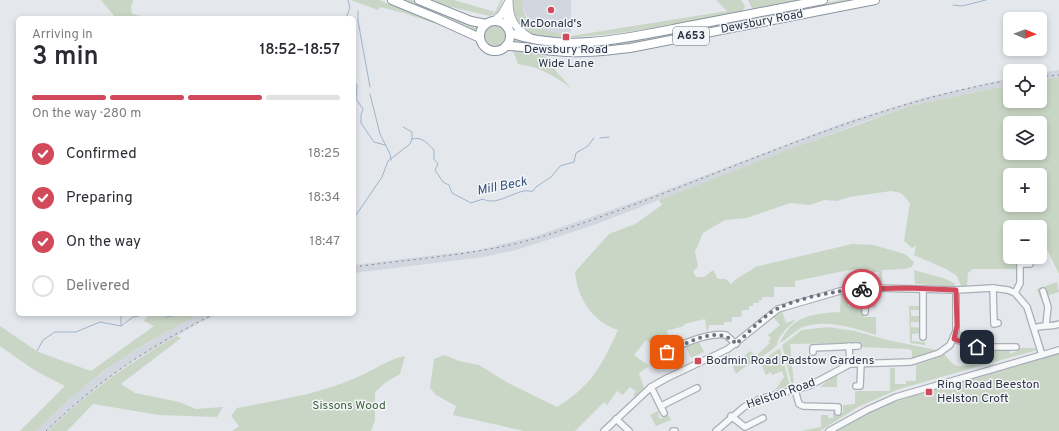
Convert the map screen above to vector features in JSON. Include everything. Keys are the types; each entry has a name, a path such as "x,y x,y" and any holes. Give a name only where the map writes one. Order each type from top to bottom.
{"highway":[{"name":"Dewsbury Road","path":"392,0 480,38 483,44 491,50 497,51 506,46 524,46 556,52 596,52 630,48 875,0"},
{"path":"419,0 471,21 486,24"},
{"name":"Dewsbury Road","path":"495,20 503,23 510,31 530,38 571,42 594,42 637,36 823,0"},
{"path":"480,38 481,30 486,24 495,20"},
{"path":"506,46 509,42 510,31"}],"main road":[{"path":"509,1 510,17 513,24 516,29 530,38"},
{"path":"509,1 506,9 506,19 510,31"},
{"path":"495,20 506,9"}],"street":[{"path":"1015,294 1020,283 1020,264"},
{"path":"993,288 994,324 998,323"},
{"path":"604,431 651,388 667,378 728,350 770,313 784,306 825,294 865,289 956,290 993,288 1008,290 1015,294 1027,307 1042,355"},
{"path":"865,289 865,312"},
{"path":"923,289 923,338"},
{"path":"956,290 957,326 954,339 977,347 1016,347"},
{"path":"1043,291 1048,307 1046,325"},
{"path":"1034,328 1059,324"},
{"path":"654,361 667,352 709,336 726,335 736,344"},
{"name":"Helston Road","path":"716,431 744,406 760,399 795,390 819,381 850,364 905,363 919,361 939,352 950,345 954,339"},
{"path":"849,346 850,364"},
{"path":"814,352 813,348 858,346"},
{"path":"829,431 867,410 896,397 1059,350"},
{"path":"856,386 860,386 861,364"},
{"path":"651,388 664,413"},
{"path":"661,406 697,388"},
{"path":"795,390 799,404 803,406 838,407 838,412"},
{"path":"731,416 745,427 763,418"},
{"path":"616,419 629,431"}],"shaded area":[{"path":"522,0 571,0 571,36 550,33 531,26 522,5"},
{"path":"1059,70 1059,77 1047,79 1047,72"},
{"path":"1003,80 1003,86 910,106 857,124 591,226 516,250 483,257 356,273 356,265 478,250 536,236 640,200 843,123 923,98"},
{"path":"196,316 215,316 199,323 131,362 95,389 49,431 36,431 81,389 122,358"}],"green space":[{"path":"101,0 134,0 131,6 132,14 140,16 114,16"},
{"path":"351,0 379,0 433,21 442,23 454,30 404,13 380,7 378,10"},
{"path":"398,0 412,0 479,26 476,34"},
{"path":"432,0 454,0 495,12 501,0 503,0 497,12 490,16 443,5"},
{"path":"513,0 522,0 525,16 534,28 571,36 727,11 716,0 741,0 745,6 740,13 661,27 590,36 559,37 535,35 520,29 513,15"},
{"path":"748,0 808,0 757,10 752,8"},
{"path":"841,0 868,0 621,48 562,49 513,42 514,38 563,44 697,28"},
{"path":"491,26 499,26 505,32 505,40 499,46 491,46 485,40 485,32"},
{"path":"513,51 528,51 552,59 556,71 572,89 547,73 533,67 518,64"},
{"path":"1059,77 1059,274 1047,249 1047,220 1003,220 1003,264 1018,264 1018,269 973,269 968,273 967,286 961,286 957,276 946,269 914,255 916,246 912,248 904,241 910,203 901,193 891,191 849,197 837,201 824,200 810,205 790,203 747,218 725,220 703,233 695,252 698,266 693,272 696,277 704,277 713,270 718,279 726,279 731,284 755,267 852,244 873,245 905,254 914,262 912,267 882,270 882,285 878,285 879,272 874,272 875,285 871,285 871,270 849,270 795,281 795,287 774,287 774,297 762,297 762,300 759,300 759,303 753,303 753,306 749,306 749,310 742,310 741,317 732,317 732,322 724,322 724,325 709,325 707,333 705,319 684,324 684,326 667,331 671,348 667,349 662,334 658,336 665,351 662,352 646,340 634,355 649,366 639,373 644,388 635,396 633,395 636,391 630,387 623,395 617,391 607,405 604,402 575,431 524,431 453,415 456,406 436,395 430,388 434,359 444,355 459,361 479,365 508,383 557,407 579,391 587,383 606,355 618,330 601,321 588,308 579,291 575,272 609,234 635,224 662,205 659,200 785,151 910,106 1003,86 1003,108 1047,108 1047,79"},
{"path":"914,270 946,279 955,284 954,287 915,284"},
{"path":"1057,282 1059,292 1040,298 1037,289"},
{"path":"876,291 876,308 868,307 869,294"},
{"path":"848,293 848,306 863,306 864,317 876,317 876,335 840,325 821,324 803,327 780,343 790,327 804,318 821,313 840,312 841,294"},
{"path":"909,306 920,306 920,310 911,310 911,316 922,316 922,322 911,322 911,327 922,328 922,333 912,334 912,341 925,342 925,345 910,343"},
{"path":"782,311 786,323 797,319 782,334 777,345 736,374 728,355 729,354 736,363 750,351 756,356 770,343 768,341 771,339 768,335 780,325 772,316"},
{"path":"148,316 196,316 151,340 111,366 56,411 36,431 20,431 65,386 34,370 0,346 0,326 38,352 91,371 154,326 144,321"},
{"path":"828,327 855,331 883,339 936,350 912,359 912,351 909,349 861,347 861,343 790,344 794,385 792,386 782,345 802,330"},
{"path":"960,332 973,332 973,344 960,339"},
{"path":"177,336 181,338 121,384 135,393 179,402 196,409 223,407 217,417 159,415 93,404 67,431 49,431 78,404 125,367"},
{"path":"699,342 704,352 691,358 686,347"},
{"path":"780,348 790,386 775,390 784,377 782,371 772,375 771,372 766,375 760,362"},
{"path":"1009,348 1010,354 1018,351 1017,348 1036,348 1037,350 899,389 858,407 820,431 801,431 821,427 821,415 828,415 828,418 833,418 833,407 836,407 836,413 843,413 843,405 855,404 855,391 890,391 890,368 895,368 895,384 906,384 906,381 916,381 916,365 934,359 944,353 954,365 965,366 975,363 974,349"},
{"path":"1059,352 1059,431 833,431 875,409 917,394"},
{"name":"Sissons Wood","path":"405,356 400,374 386,382 375,392 375,420 371,431 232,431 239,426 231,416 237,408 326,389 360,376 391,360"},
{"path":"837,373 837,387 820,387"},
{"path":"660,410 658,414 660,419 668,415 671,420 656,426 650,415"}],"waterway":[{"path":"347,16 350,8 348,0"},
{"path":"953,5 962,6 986,0"},
{"path":"358,11 358,21 370,87"},
{"path":"356,84 356,99"},
{"path":"370,94 380,134 390,154 391,160"},
{"path":"356,99 363,109 361,123 374,142 385,145"},
{"path":"403,127 412,132 412,139"},
{"name":"Mill Beck","path":"600,138 609,137"},
{"name":"Mill Beck","path":"356,215 382,177 388,161 410,144 412,139 416,138 422,140 434,150 434,159 438,164 435,170 443,182 449,185 452,193 471,203 483,199 493,201 519,192 533,191 536,187 551,177 560,166 574,162 576,153 588,146 594,138"},
{"path":"121,316 121,325"},
{"name":"Mill Beck","path":"37,351 43,340 55,332 76,332 100,322 121,326 133,317 138,316"},
{"name":"Mill Beck","path":"165,316 172,316"}],"railway":[{"path":"1047,76 1059,75"},
{"path":"356,267 474,252 497,248 544,236 660,195 774,150 890,109 950,93 1003,82"},
{"path":"46,431 105,380 146,352 210,316"}],"way so far":[{"path":"667,352 704,337 714,335 726,335 736,344 770,313 778,308 825,294 851,289 862,289"}],"place":[{"name":"McDonald's","path":"551,10"},
{"name":"Dewsbury Road Wide Lane","path":"566,37"},
{"name":"Bodmin Road Padstow Gardens","path":"698,361"},
{"name":"Ring Road Beeston Helston Croft","path":"929,392"}],"route":[{"path":"862,289 908,288 956,290 957,326 954,339 970,346 977,347"}]}
